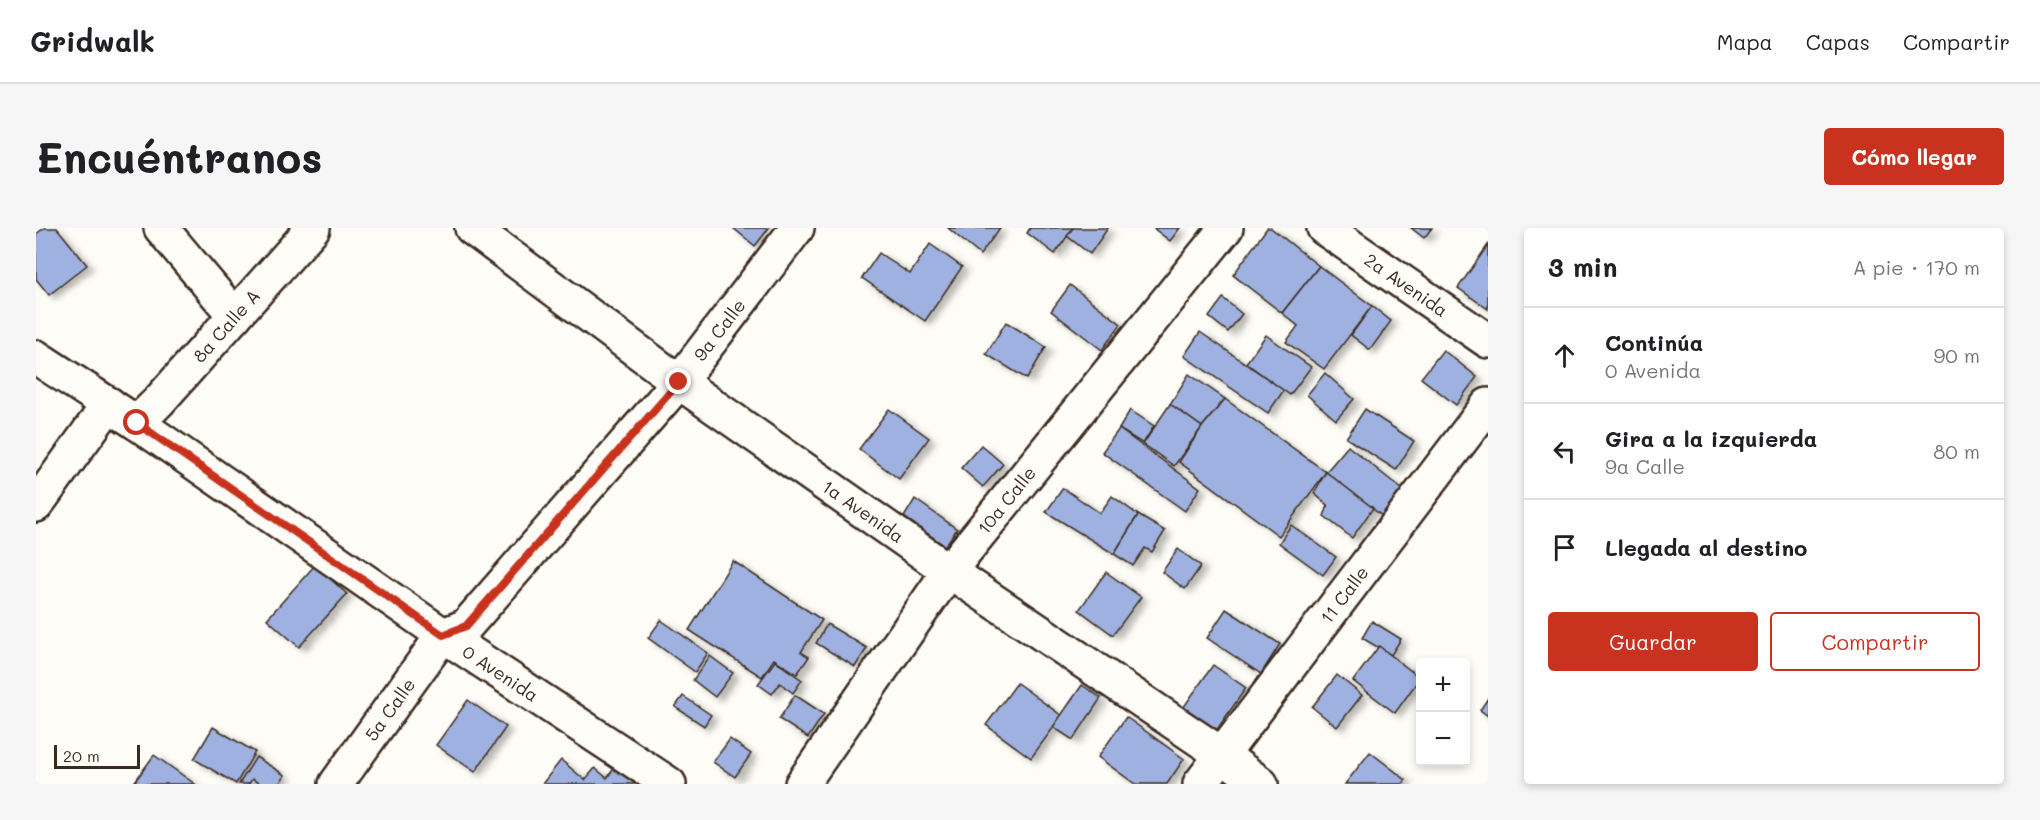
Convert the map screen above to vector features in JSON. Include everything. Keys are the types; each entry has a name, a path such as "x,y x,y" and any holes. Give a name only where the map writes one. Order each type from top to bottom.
{"street":[{"name":"8a Calle A","path":"137,423 313,228"},
{"name":"1a Avenida","path":"472,228 679,382 949,571 1221,754 1261,784"},
{"name":"9a Calle","path":"443,635 466,626 679,382 797,228"},
{"name":"10a Calle","path":"802,784 949,571 1226,228"},
{"name":"2a Avenida","path":"1324,228 1488,341"},
{"path":"172,232 235,316"},
{"name":"0 Avenida","path":"36,357 137,423 443,635 669,784"},
{"path":"36,506 109,404"},
{"name":"11 Calle","path":"1200,784 1488,405"},
{"name":"5a Calle","path":"336,784 443,635"}],"building":[{"path":"44,228 57,228 87,265 49,295 36,279 36,234"},
{"path":"733,228 769,228 755,246"},
{"path":"948,228 1000,228 980,255"},
{"path":"1030,228 1073,228 1055,254 1027,233"},
{"path":"1073,228 1108,228 1090,254 1067,236"},
{"path":"1153,228 1180,228 1170,241"},
{"path":"1267,228 1271,228 1319,266 1282,313 1233,275"},
{"path":"1411,228 1432,228 1424,238"},
{"path":"930,244 962,267 925,321 862,278 879,253 910,274"},
{"path":"1488,245 1488,309 1458,288"},
{"path":"1319,266 1372,306 1324,369 1286,342 1298,326 1282,313"},
{"path":"1070,285 1121,324 1102,350 1051,311"},
{"path":"1223,298 1242,314 1228,332 1209,317"},
{"path":"1372,306 1391,321 1370,350 1351,335"},
{"path":"1006,322 1046,347 1027,379 986,354"},
{"path":"1200,332 1284,390 1268,413 1184,356"},
{"path":"1266,335 1311,367 1290,395 1246,363"},
{"path":"1443,350 1477,377 1456,405 1421,378"},
{"path":"1325,373 1354,399 1336,420 1307,395"},
{"path":"1189,374 1225,399 1202,427 1170,404"},
{"path":"1225,399 1326,472 1279,536 1179,462 1202,427"},
{"path":"1170,404 1202,427 1174,466 1143,444"},
{"path":"889,409 929,438 899,479 859,449"},
{"path":"1365,409 1414,441 1396,470 1346,438"},
{"path":"1130,410 1154,426 1143,444 1119,429"},
{"path":"1119,429 1200,488 1185,511 1102,452"},
{"path":"981,445 1003,464 983,487 961,468"},
{"path":"1348,446 1408,494 1387,520 1326,472"},
{"path":"1326,472 1373,508 1352,538 1324,516 1328,506 1314,493"},
{"path":"1063,488 1100,513 1112,496 1138,515 1114,554 1046,512"},
{"path":"915,499 957,529 945,546 904,517"},
{"path":"1138,515 1165,531 1152,552 1145,548 1133,566 1114,554"},
{"path":"1291,525 1336,557 1323,575 1279,543"},
{"path":"1178,549 1201,566 1185,589 1162,572"},
{"path":"733,561 822,620 801,652 809,657 797,674 774,659 762,677 689,630"},
{"path":"315,565 347,594 299,647 267,619"},
{"path":"1106,572 1141,597 1113,635 1079,610"},
{"path":"1226,609 1280,644 1261,674 1207,638"},
{"path":"661,620 708,653 695,672 648,638"},
{"path":"1372,621 1401,639 1391,655 1362,638"},
{"path":"827,624 867,648 855,667 816,643"},
{"path":"1379,646 1416,675 1416,684 1395,713 1353,681"},
{"path":"710,656 733,673 715,697 693,680"},
{"path":"775,661 802,680 793,693 780,683 772,694 758,684"},
{"path":"1213,665 1246,688 1216,731 1183,708"},
{"path":"1337,675 1362,695 1337,727 1312,707"},
{"path":"1017,683 1062,716 1031,758 986,725"},
{"path":"1082,685 1101,698 1073,740 1053,727"},
{"path":"795,695 824,714 808,738 779,719"},
{"path":"683,696 711,715 704,726 675,707"},
{"path":"1488,698 1488,716 1480,710"},
{"path":"468,700 506,727 475,772 436,745"},
{"path":"1126,717 1184,759 1167,784 1135,784 1098,757"},
{"path":"213,727 255,752 236,784 194,759"},
{"path":"730,739 751,754 735,777 713,762"},
{"path":"1370,752 1406,780 1403,784 1345,784"},
{"path":"154,755 195,784 133,784"},
{"path":"256,757 285,775 279,784 260,784 252,779 249,784 239,784"},
{"path":"561,760 585,780 595,768 607,778 615,767 638,784 542,784"}],"route":[{"path":"137,423 443,635 466,626 679,382"}]}
